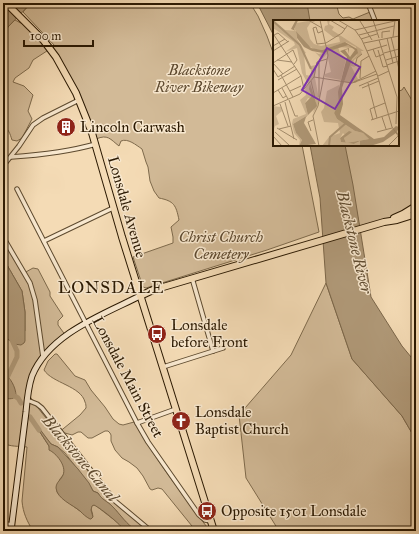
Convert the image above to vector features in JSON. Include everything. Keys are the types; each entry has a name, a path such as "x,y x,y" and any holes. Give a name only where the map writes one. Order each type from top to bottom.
{"main road":[{"name":"Lonsdale Avenue","path":"6,3 44,41 61,65 79,100 96,144 113,208 214,531"},
{"path":"11,528 27,400 32,375 47,351 60,339 86,323 153,290 384,222 403,214 416,206"},
{"path":"384,222 389,222 416,214"}],"street":[{"path":"368,3 375,20"},
{"path":"3,166 33,125 43,118 79,100"},
{"path":"11,157 68,151 96,144"},
{"name":"Lonsdale Main Street","path":"18,189 148,442 199,515 205,520 211,521"},
{"path":"44,241 113,208"},
{"path":"3,237 28,278 35,304 43,357"},
{"path":"192,278 213,351"},
{"path":"162,367 223,348"},
{"path":"27,400 42,408 115,501 151,531"},
{"path":"137,423 176,409"},
{"path":"3,524 11,528"}],"green space":[{"name":"Blackstone River Bikeway","path":"31,3 250,3 258,16 273,52 273,146 302,146 319,232 146,288 143,287 133,257 173,243 171,227 179,220 174,204 159,198 154,191 142,149 126,140 121,141 119,146 111,139 106,137 96,139 51,50 55,46 23,12"},
{"path":"302,3 336,3 339,14 343,18 349,17 353,19 370,12 374,20 303,20"},
{"path":"15,20 34,30 50,49 33,60 29,68 15,78 13,82 24,86 33,95 28,111 32,119 22,138 17,141 12,140 8,130 3,126 3,32"},
{"path":"404,87 413,102 416,104 416,213 360,230 344,146 399,146 399,91"},
{"path":"3,239 24,273 33,268 38,269 50,292 50,296 63,316 58,321 58,325 66,336 52,348 33,375 29,395 36,405 58,433 80,415 86,408 86,404 78,392 53,378 44,370 48,361 55,354 57,354 75,376 85,380 113,419 119,424 123,425 134,422 161,464 210,531 196,531 162,489 150,489 137,468 122,458 115,450 111,441 111,435 108,431 105,431 92,438 88,438 81,432 72,435 65,433 59,434 112,500 148,531 134,530 112,506 98,493 93,491 65,453 58,447 51,444 36,426 50,450 56,454 63,463 65,471 60,478 57,492 61,497 88,517 92,518 91,507 95,505 122,526 125,531 33,531 23,509 22,501 27,447 12,446 3,443 3,397 5,398 3,335 8,340 25,331 25,312 22,291 3,258"},
{"path":"326,283 352,359 402,416 416,440 416,531 279,531 246,478 239,415 291,355"}],"water":[{"path":"3,3 31,3 8,27 3,42"},
{"path":"257,3 307,3 310,20 273,20 273,34"},
{"name":"Blackstone River","path":"310,146 345,146 371,297 402,346 416,363 416,440 402,416 352,359 326,283 320,198"},
{"path":"3,258 22,291 25,312 25,341 21,345 14,344 3,335"},
{"path":"3,372 14,386 16,396 11,399 3,397"},
{"path":"36,424 51,444 58,447 78,469 89,483 93,491 98,493 137,531 125,531 111,517 94,505 92,506 91,510 93,517 90,519 59,495 56,486 63,475 64,471 62,464 58,457 49,450 49,446 35,425"}],"waterway":[{"name":"Blackstone Canal","path":"5,382 17,357 17,351 11,338"},
{"name":"Blackstone Canal","path":"11,394 18,398 21,403"},
{"name":"Blackstone Canal","path":"30,417 39,430"}],"place":[{"name":"Lincoln Carwash","path":"66,127"},
{"name":"Lonsdale before Front","path":"157,334"},
{"name":"Lonsdale Baptist Church","path":"181,421"},
{"name":"Opposite 1501 Lonsdale","path":"207,511"}],"district":[{"name":"LONSDALE","path":"111,287"}],"park label":[{"name":"Christ Church Cemetery","path":"221,246"}]}
